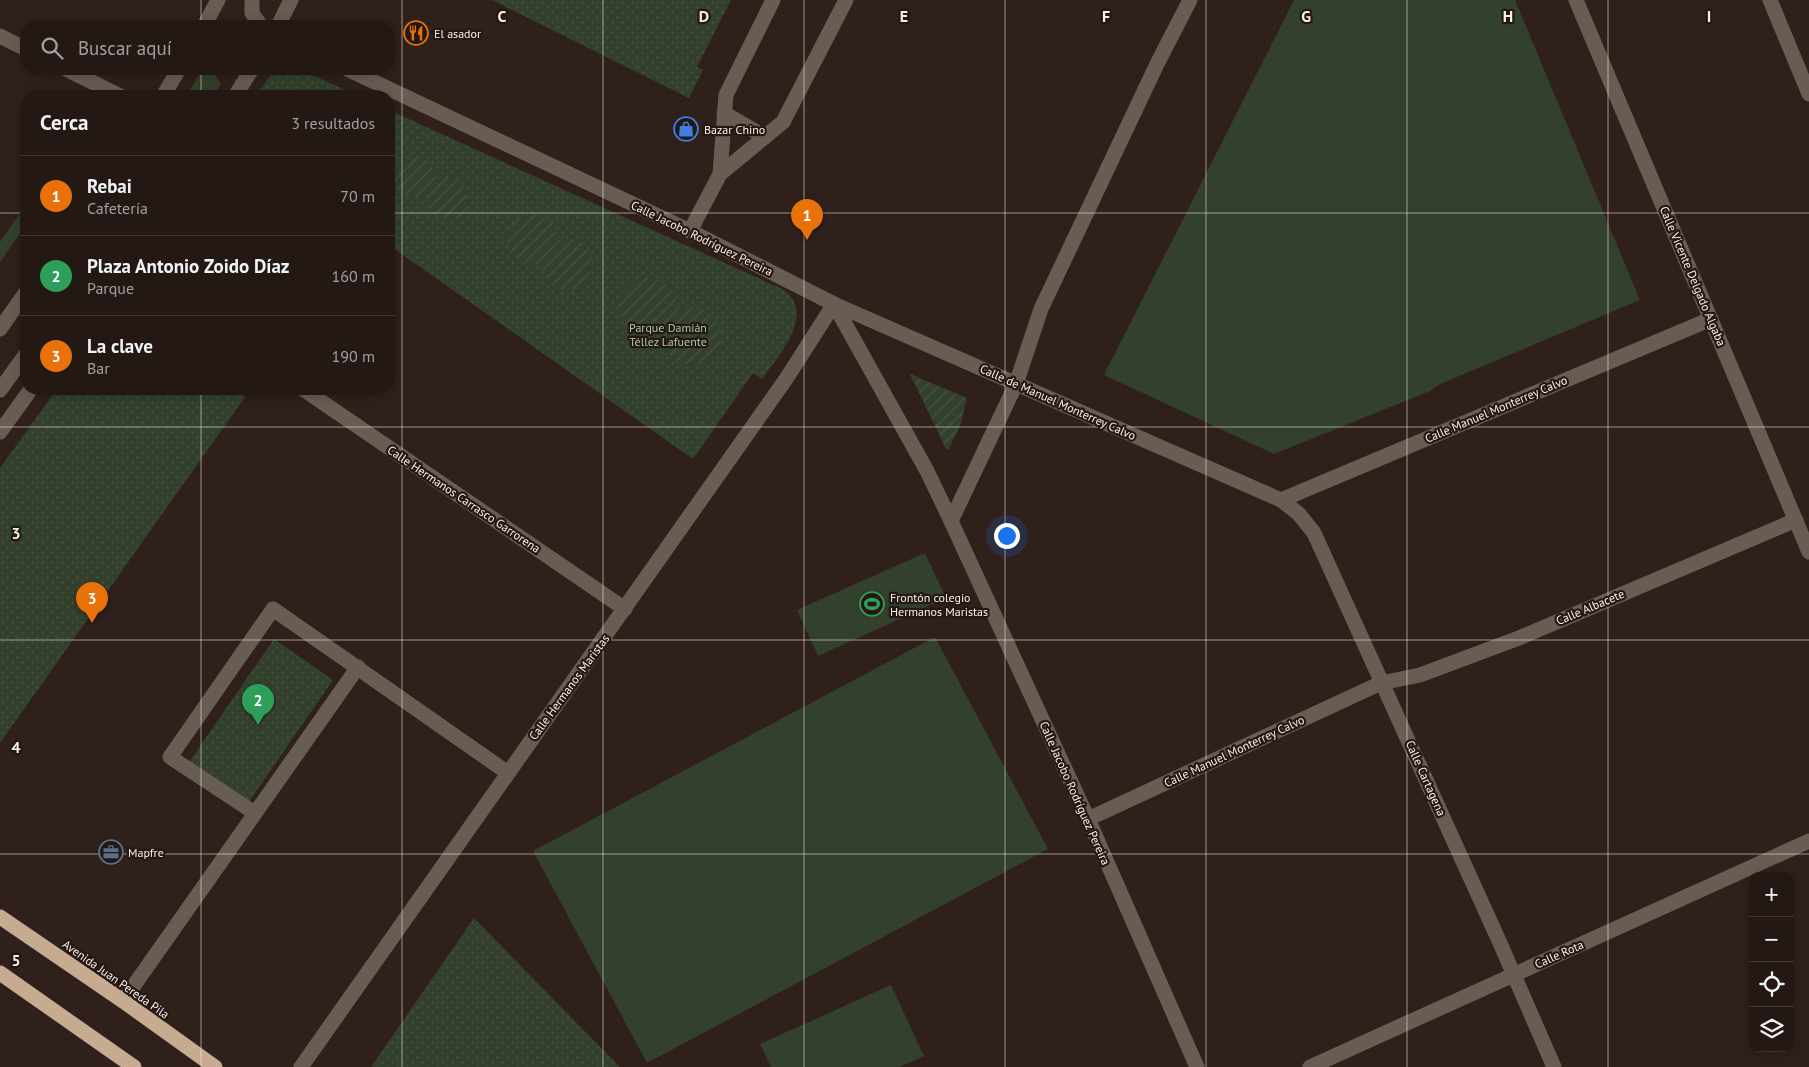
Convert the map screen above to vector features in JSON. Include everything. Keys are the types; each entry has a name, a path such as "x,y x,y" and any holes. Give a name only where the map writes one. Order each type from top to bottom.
{"highway":[{"name":"Avenida Juan Pereda Pila","path":"0,917 215,1067"},
{"path":"0,973 134,1067"}],"street":[{"path":"207,20 218,0"},
{"path":"252,0 252,13 257,20"},
{"path":"281,20 291,0"},
{"path":"720,174 726,95 774,0"},
{"path":"690,231 720,174 783,122 846,0"},
{"path":"951,521 1016,384 1041,309 1158,62 1190,0"},
{"name":"Calle Vicente Delgado Algaba","path":"1576,0 1809,552"},
{"path":"1770,0 1809,94"},
{"path":"0,36 20,46"},
{"path":"78,75 108,90"},
{"path":"167,90 175,75"},
{"path":"239,90 248,75"},
{"name":"Calle Jacobo Rodríguez Pereira","path":"360,75 391,90"},
{"name":"Calle Jacobo Rodríguez Pereira","path":"395,92 690,231 834,304 927,471 951,521 1088,819 1197,1067"},
{"path":"724,112 765,137"},
{"path":"0,329 20,301"},
{"name":"Calle de Manuel Monterrey Calvo","path":"834,304 1281,500"},
{"name":"Calle Hermanos Maristas","path":"301,1067 786,379 834,304"},
{"name":"Calle Manuel Monterrey Calvo","path":"1281,500 1711,319"},
{"path":"0,390 20,362"},
{"path":"0,432 27,395"},
{"name":"Calle Hermanos Carrasco Garrorena","path":"312,395 625,609"},
{"name":"Calle Cartagena","path":"1281,500 1299,514 1314,533 1514,974 1554,1067"},
{"name":"Calle Albacete","path":"1381,683 1420,674 1519,638 1796,520"},
{"path":"255,813 170,757 273,609 508,773"},
{"path":"123,1001 358,667"},
{"name":"Calle Manuel Monterrey Calvo","path":"1088,819 1381,683"},
{"name":"Calle Rota","path":"1310,1067 1809,841"}],"green space":[{"path":"492,0 731,0 697,67 703,70 689,98"},
{"path":"1294,0 1515,0 1640,300 1440,384 1430,391 1274,454 1104,375"},
{"path":"199,75 216,75 221,84 217,90 190,90"},
{"path":"271,75 312,75 345,90 260,90"},
{"name":"Parque Damián Téllez Lafuente","path":"395,113 782,289 792,298 796,309 796,321 792,334 785,346 762,379 753,373 693,459 395,249"},
{"path":"413,157 423,159 430,164 434,172 435,182 449,177 459,179 465,187 468,196 466,207 461,215 453,219 440,217 432,210 427,194 416,197 406,196 400,191 395,175 397,167 403,161"},
{"path":"20,214 20,234 0,262 0,242"},
{"path":"528,214 540,216 549,221 555,229 558,241 574,240 584,245 590,254 592,265 589,276 582,285 572,290 558,288 546,278 542,263 530,264 520,261 512,254 508,246 507,237 510,228 517,220"},
{"path":"646,277 665,284 673,292 677,312 689,308 697,308 714,317 721,332 720,345 715,355 706,362 695,365 684,364 674,358 666,347 663,331 647,334 635,332 626,325 620,315 619,304 623,293 632,283"},
{"path":"910,374 967,398 960,426 948,450 946,449"},
{"path":"53,395 242,395 245,397 0,743 0,468"},
{"name":"Frontón colegio Hermanos Maristas","path":"925,553 946,598 818,656 797,610"},
{"path":"935,637 1048,849 647,1063 533,851"},
{"path":"274,639 333,680 242,812 183,771"},
{"path":"474,918 620,1067 371,1067"},
{"path":"891,985 924,1056 900,1067 771,1067 760,1044"}],"place":[{"name":"El asador","path":"416,33"},
{"name":"Bazar Chino","path":"686,129"},
{"name":"Rebai","path":"807,240"},
{"name":"Frontón colegio Hermanos Maristas","path":"872,604"},
{"name":"La clave","path":"92,623"},
{"name":"Plaza Antonio Zoido Díaz","path":"258,725"},
{"name":"Mapfre","path":"111,852"}]}
